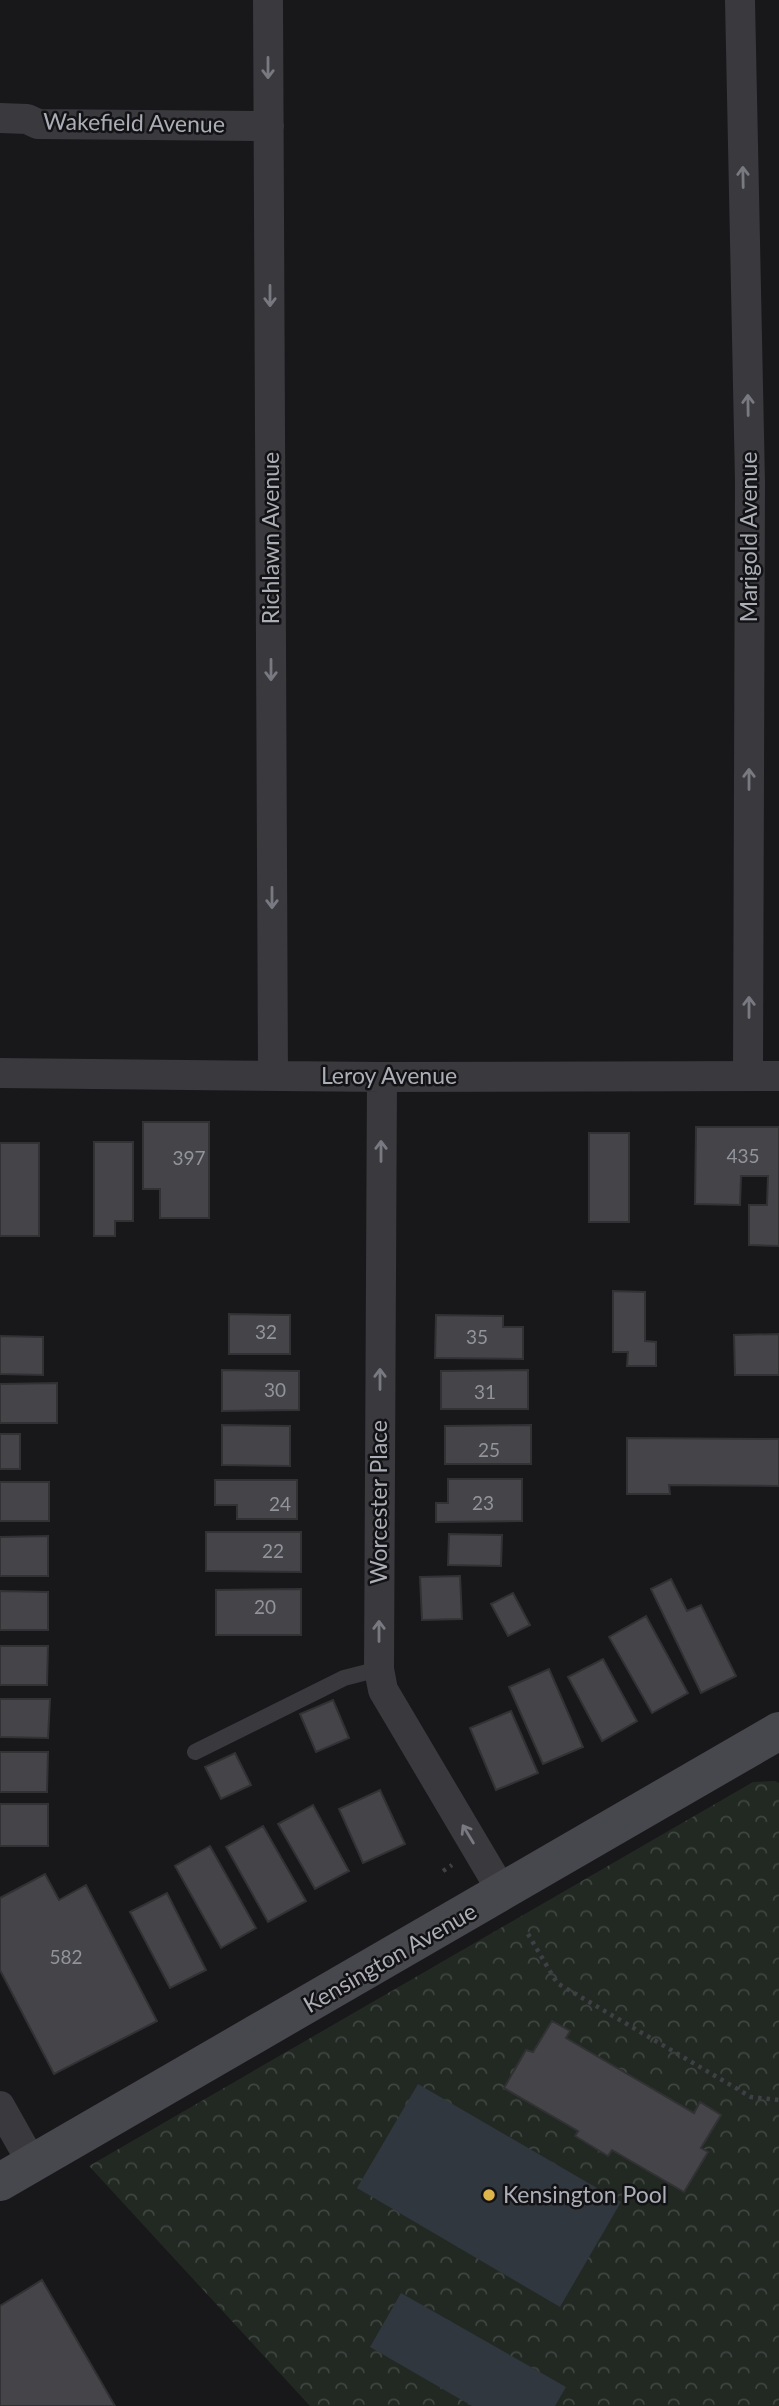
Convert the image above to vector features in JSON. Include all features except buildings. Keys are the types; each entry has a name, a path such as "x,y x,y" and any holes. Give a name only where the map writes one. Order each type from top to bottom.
{"street":[{"name":"Richlawn Avenue","path":"268,0 273,1076"},
{"name":"Marigold Avenue","path":"740,0 750,482 748,1075"},
{"name":"Wakefield Avenue","path":"0,118 27,118 38,124 269,126"},
{"name":"Leroy Avenue","path":"0,1073 382,1077 779,1076"},
{"name":"Worcester Place","path":"382,1077 379,1669 383,1690 503,1893"},
{"name":"Kensington Avenue","path":"16,2172 503,1893 779,1731"},
{"path":"0,2106 16,2172"}],"lane":[{"path":"195,1752 344,1678 379,1669"}],"path":[{"path":"528,1934 557,1983 751,2098 779,2101"}],"green space":[{"name":"Kensington Pool","path":"753,1782 779,1783 779,2406 310,2406 89,2166"}],"shaded area":[{"name":"Kensington Pool","path":"418,2084 621,2202 560,2307 357,2188"},
{"path":"401,2293 566,2387 555,2406 472,2406 370,2347"}],"place":[{"name":"Kensington Pool","path":"489,2195"}]}
